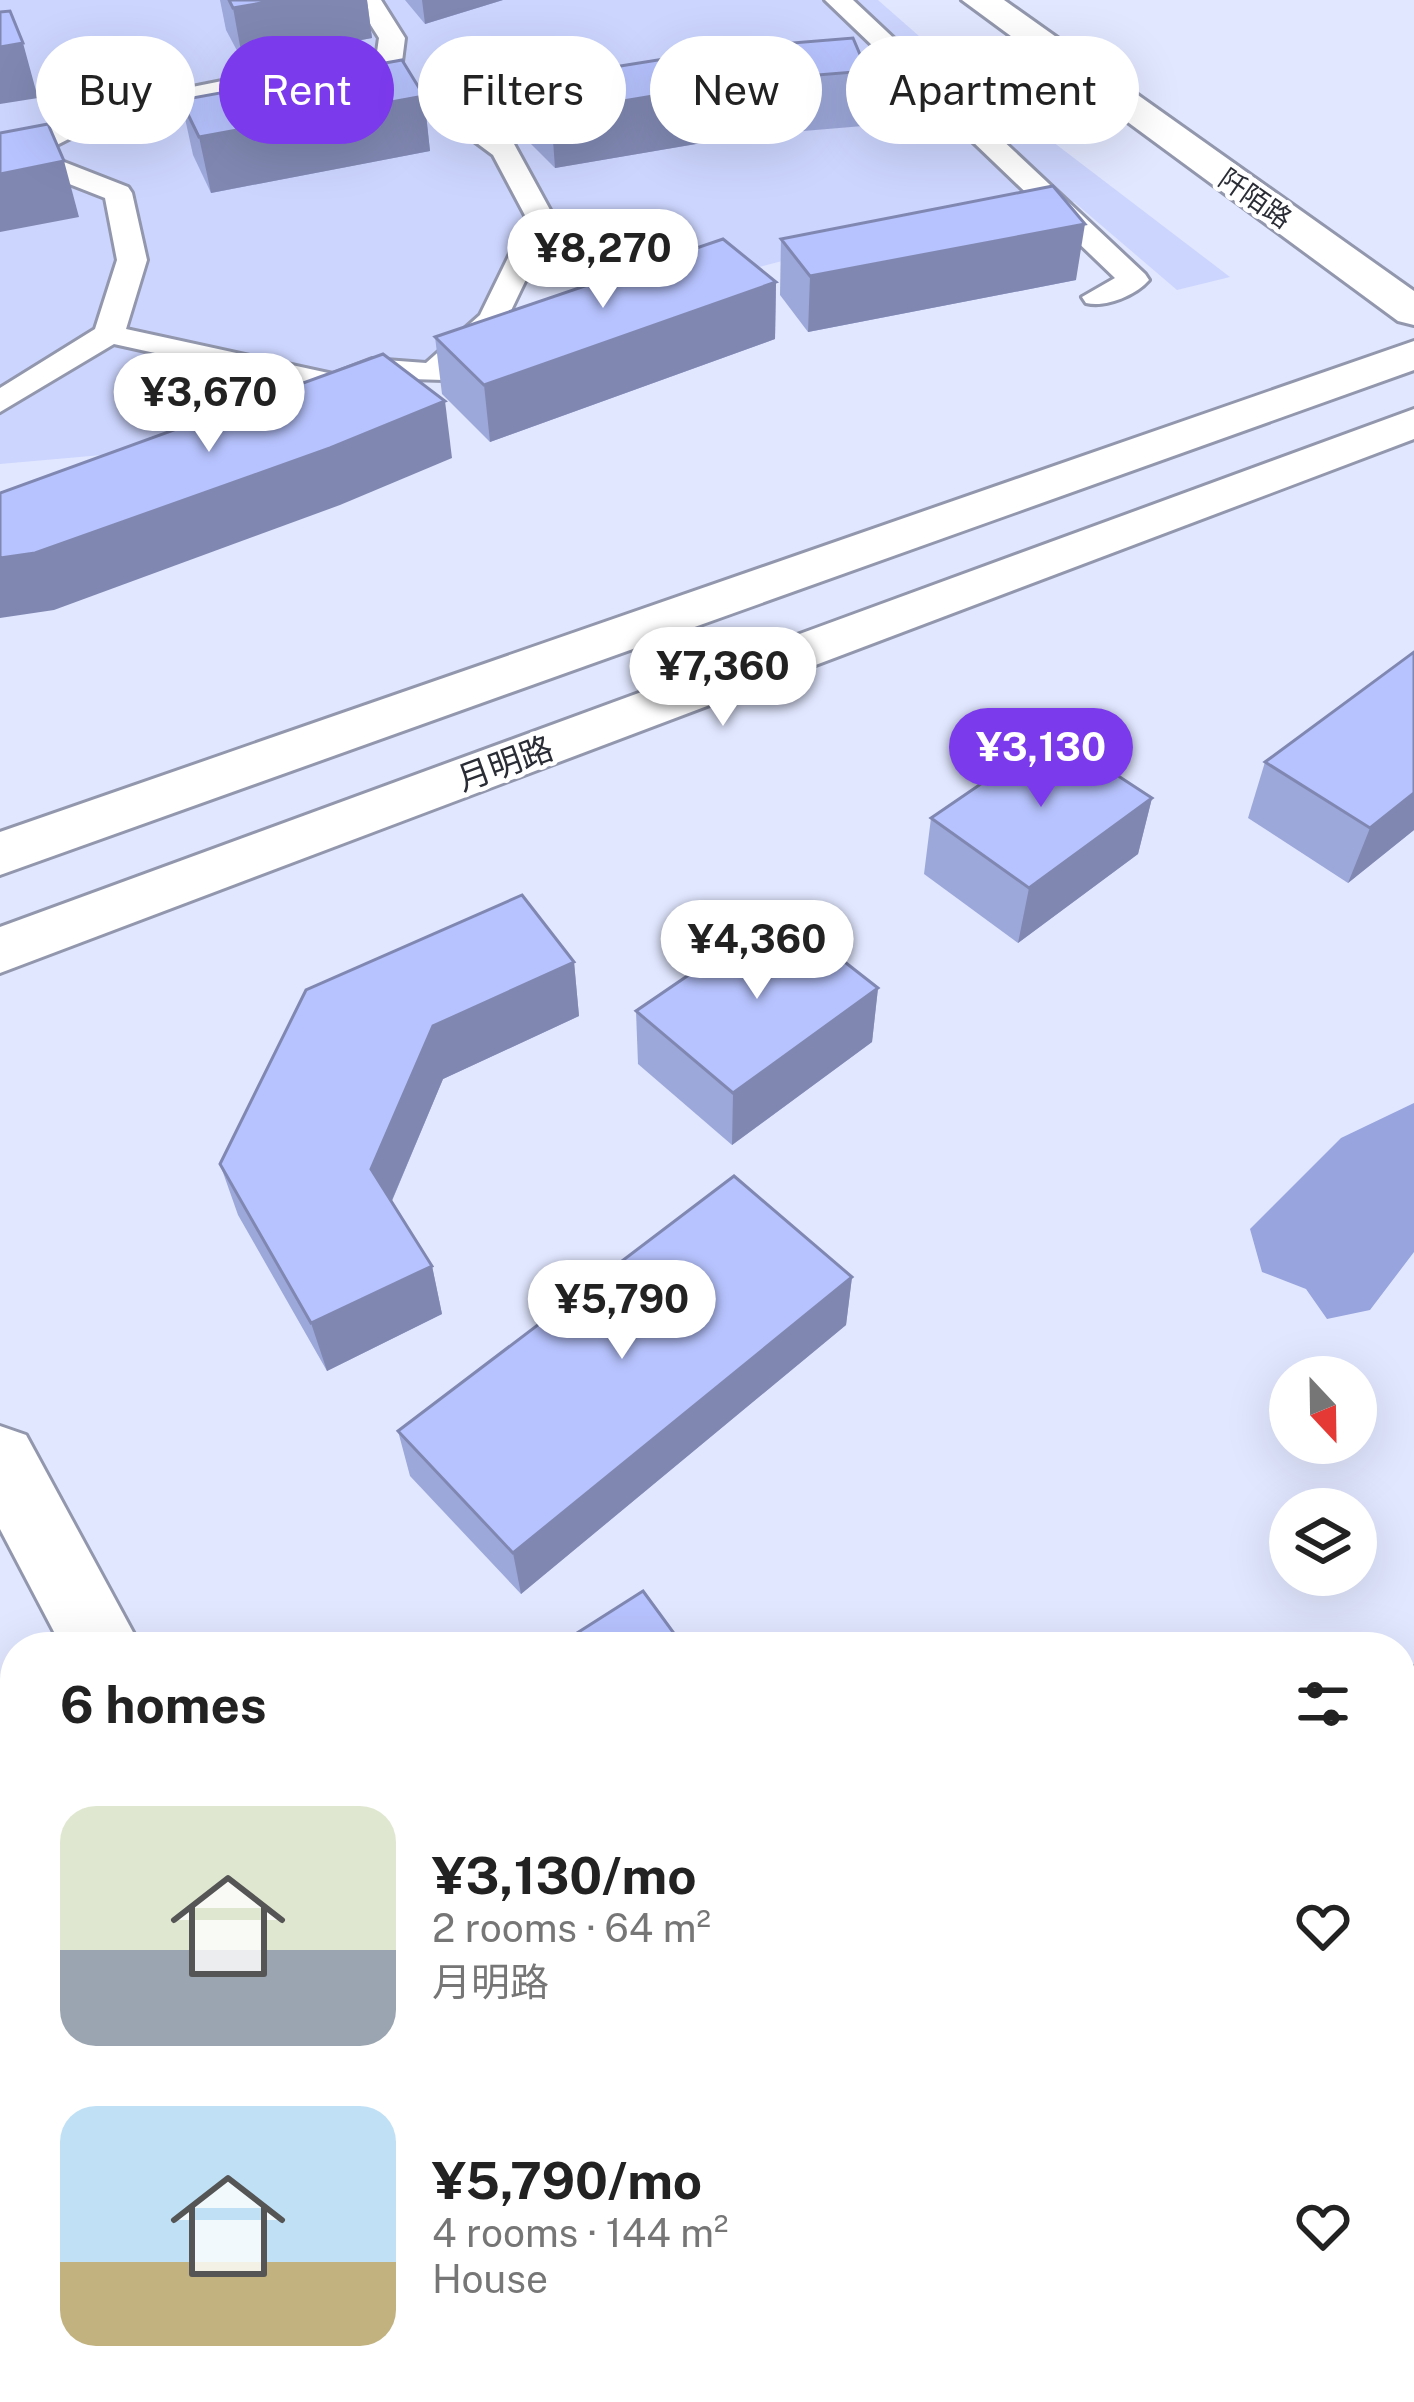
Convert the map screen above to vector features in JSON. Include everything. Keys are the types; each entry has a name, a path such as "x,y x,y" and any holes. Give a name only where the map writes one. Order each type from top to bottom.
{"street":[{"path":"368,0 391,36"},
{"path":"838,0 1133,280 1097,297"},
{"name":"阡陌路","path":"980,0 1414,312"},
{"path":"11,152 98,114 219,90"},
{"path":"109,334 336,384 371,368 433,373 493,319 541,219 504,150 436,100 394,92"},
{"path":"0,402 109,334 132,260 118,193 11,152"},
{"path":"0,854 1414,355"},
{"name":"月明路","path":"0,951 1414,423"},
{"path":"0,1458 96,1632"}],"shaded area":[{"path":"0,0 878,0 919,36 846,36 846,144 1056,144 1230,277 1177,290 1074,202 1029,219 878,236 663,292 522,261 493,319 433,373 170,449 0,464"},
{"path":"1414,1103 1414,1252 1370,1310 1327,1319 1306,1289 1262,1272 1250,1229 1341,1138"}],"building":[{"path":"229,0 278,0 233,8"},
{"path":"10,11 23,43 0,47 0,12"},
{"path":"846,39 846,73 822,75 822,41"},
{"path":"402,60 418,86 418,97 394,101 394,61"},
{"path":"650,61 650,96 626,100 626,65"},
{"path":"219,93 219,133 199,137 195,97"},
{"path":"36,126 36,144 57,144 64,161 0,174 0,133"},
{"path":"1053,186 1085,224 810,276 781,239"},
{"path":"723,239 776,282 484,385 435,337"},
{"path":"383,354 445,401 330,448 35,553 0,558 0,493"},
{"path":"1414,652 1414,793 1370,828 1265,762"},
{"path":"1054,734 1152,798 1029,888 931,818"},
{"path":"522,895 574,962 433,1026 371,1169 432,1266 311,1323 220,1164 306,990"},
{"path":"781,912 878,988 733,1093 636,1011"},
{"path":"734,1176 852,1277 513,1553 398,1431"},
{"path":"643,1591 673,1632 579,1632"}]}
